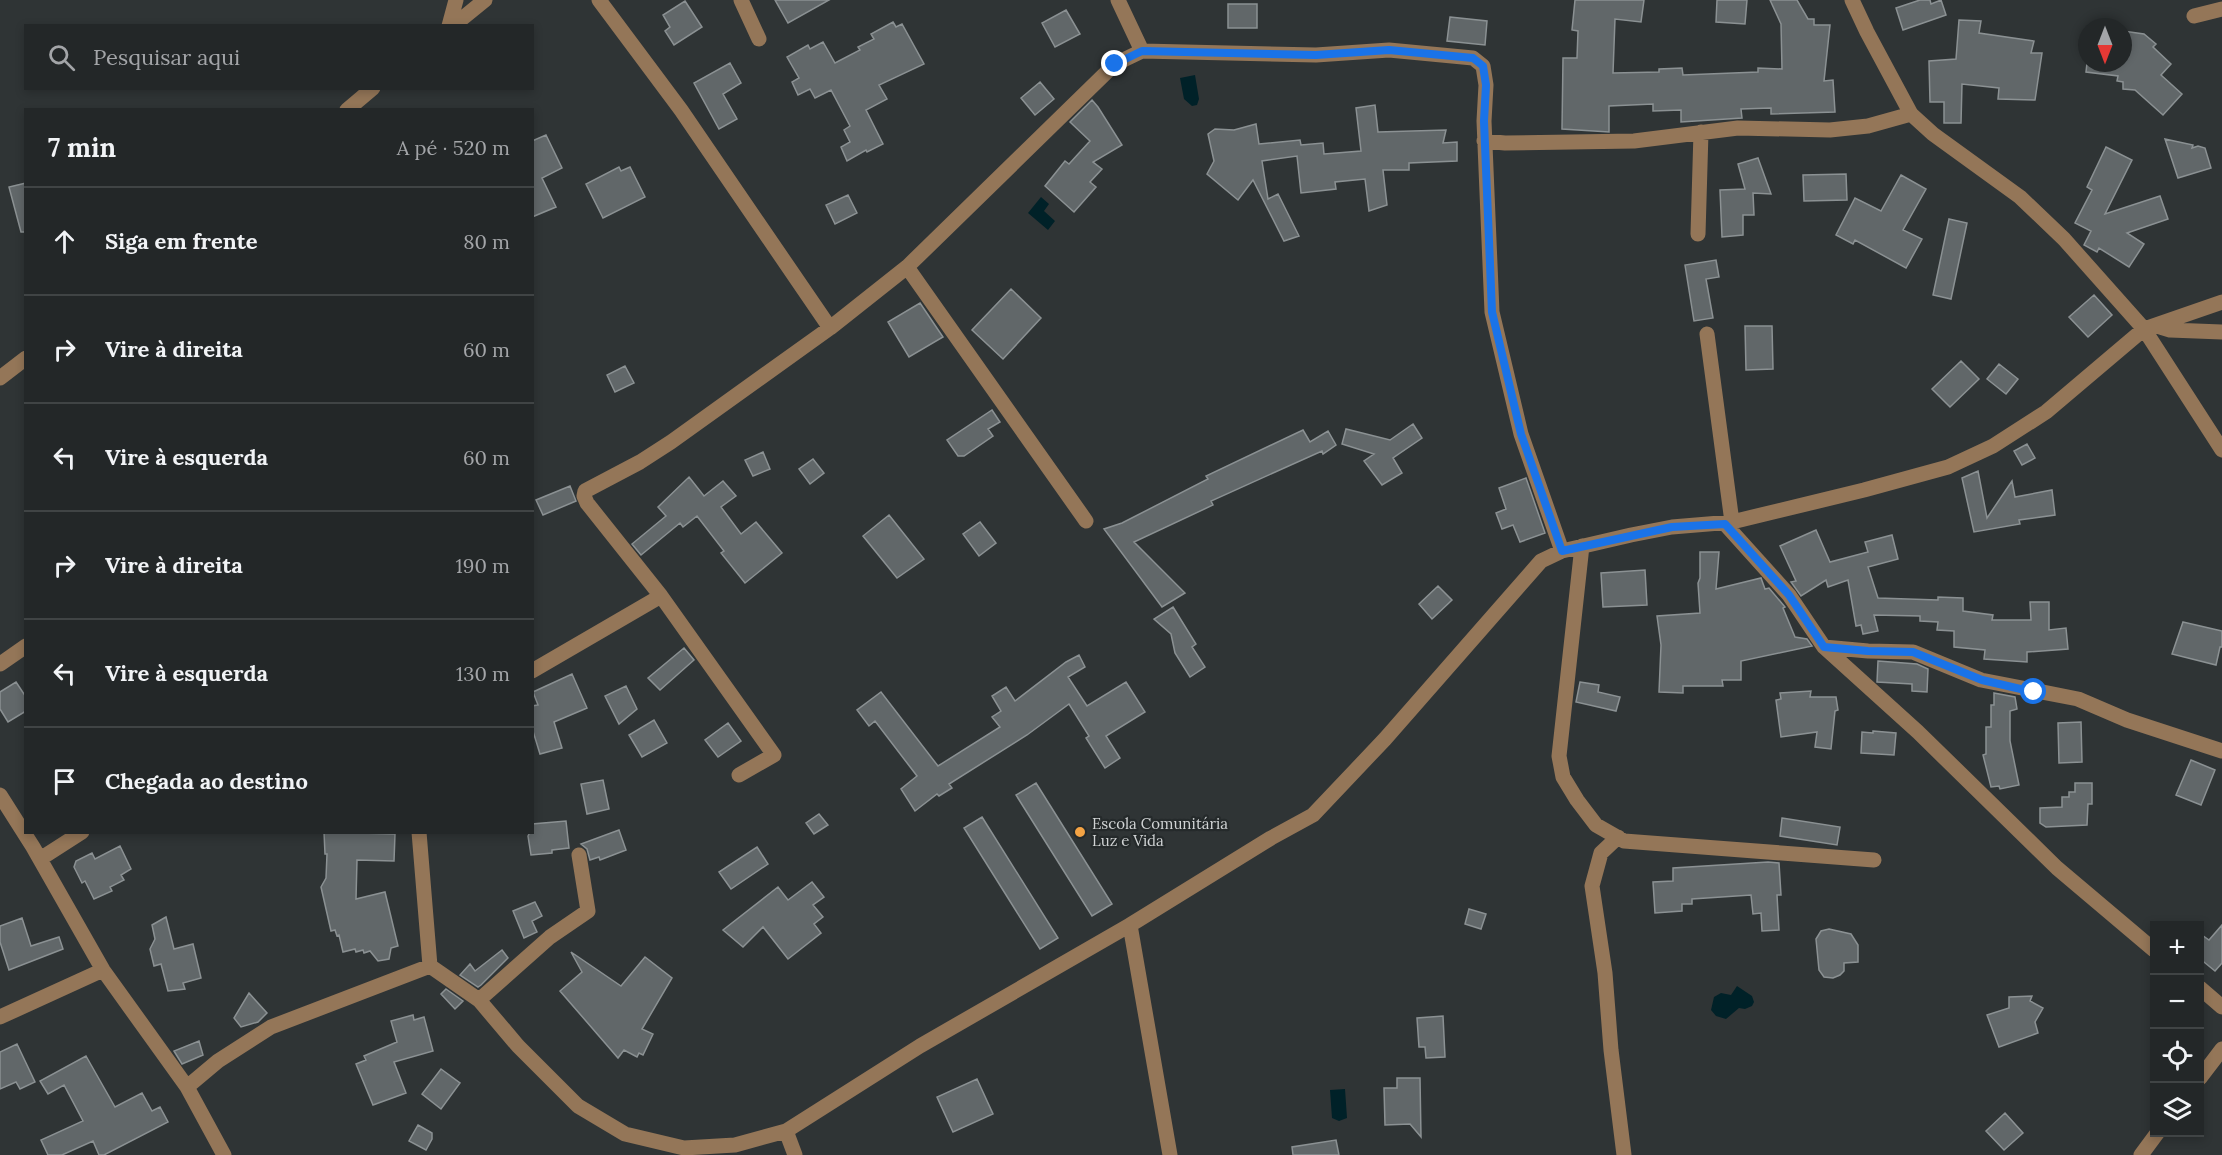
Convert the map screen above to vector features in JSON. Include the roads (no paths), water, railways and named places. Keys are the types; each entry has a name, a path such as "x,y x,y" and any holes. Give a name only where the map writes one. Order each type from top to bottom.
{"street":[{"path":"451,24 456,0"},
{"path":"454,24 485,0"},
{"path":"599,0 681,110 830,328"},
{"path":"741,0 759,39"},
{"path":"1118,0 1142,51"},
{"path":"1852,0 1911,114 1933,134 2020,197 2151,327 2222,450"},
{"path":"2194,16 2222,9"},
{"path":"739,775 774,755 661,596 587,504 585,491 640,462 671,442 830,328 907,267 1115,64 1142,51 1316,55 1389,50 1473,58 1483,66 1486,85 1484,141 1492,312 1521,434 1562,551"},
{"path":"349,108 371,90"},
{"path":"1484,141 1505,143 1634,141 1737,128 1830,130 1868,126 1911,114"},
{"path":"1698,234 1701,132"},
{"path":"907,267 1086,521"},
{"path":"430,966 479,1000 519,1046 578,1106 625,1134 684,1148 735,1145 786,1131 920,1046 1130,925 1271,838 1313,815 1385,739 1541,561 1562,551 1672,527 1728,523 1864,490 1957,463 1993,446 2046,412 2151,327 2222,302"},
{"path":"2151,327 2222,332"},
{"path":"1707,334 1728,523 1789,595 1824,647 1918,732 2057,868 2150,947"},
{"path":"0,378 24,360"},
{"path":"1582,546 1558,756 1563,777 1596,825 1624,841 1874,860"},
{"path":"534,670 661,596"},
{"path":"0,664 24,647"},
{"path":"1824,647 1913,652 1982,680 2078,699 2127,720 2222,751"},
{"path":"0,795 24,833"},
{"path":"24,834 104,970 187,1087 224,1155"},
{"path":"40,859 79,834"},
{"path":"420,834 430,966"},
{"path":"1618,837 1601,853 1592,886 1605,973 1611,1050 1624,1155"},
{"path":"479,1000 550,937 588,911 579,855"},
{"path":"1130,925 1170,1155"},
{"path":"187,1087 218,1061 271,1028 430,966"},
{"path":"0,1017 104,970"},
{"path":"2204,992 2222,1007"},
{"path":"2204,1072 2222,1049"},
{"path":"786,1131 795,1155"},
{"path":"2141,1155 2154,1137"}],"water":[{"path":"1195,75 1199,99 1197,105 1192,106 1184,99 1180,78"},
{"path":"1041,197 1049,204 1044,211 1055,221 1048,230 1028,213"},
{"path":"1737,986 1752,996 1754,1002 1752,1006 1745,1009 1739,1008 1726,1019 1716,1016 1711,1010 1714,997 1721,993 1731,995"},
{"path":"1345,1089 1347,1118 1339,1121 1332,1118 1330,1090"}],"place":[{"name":"Escola Comunitária Luz e Vida","path":"1080,832"}]}
